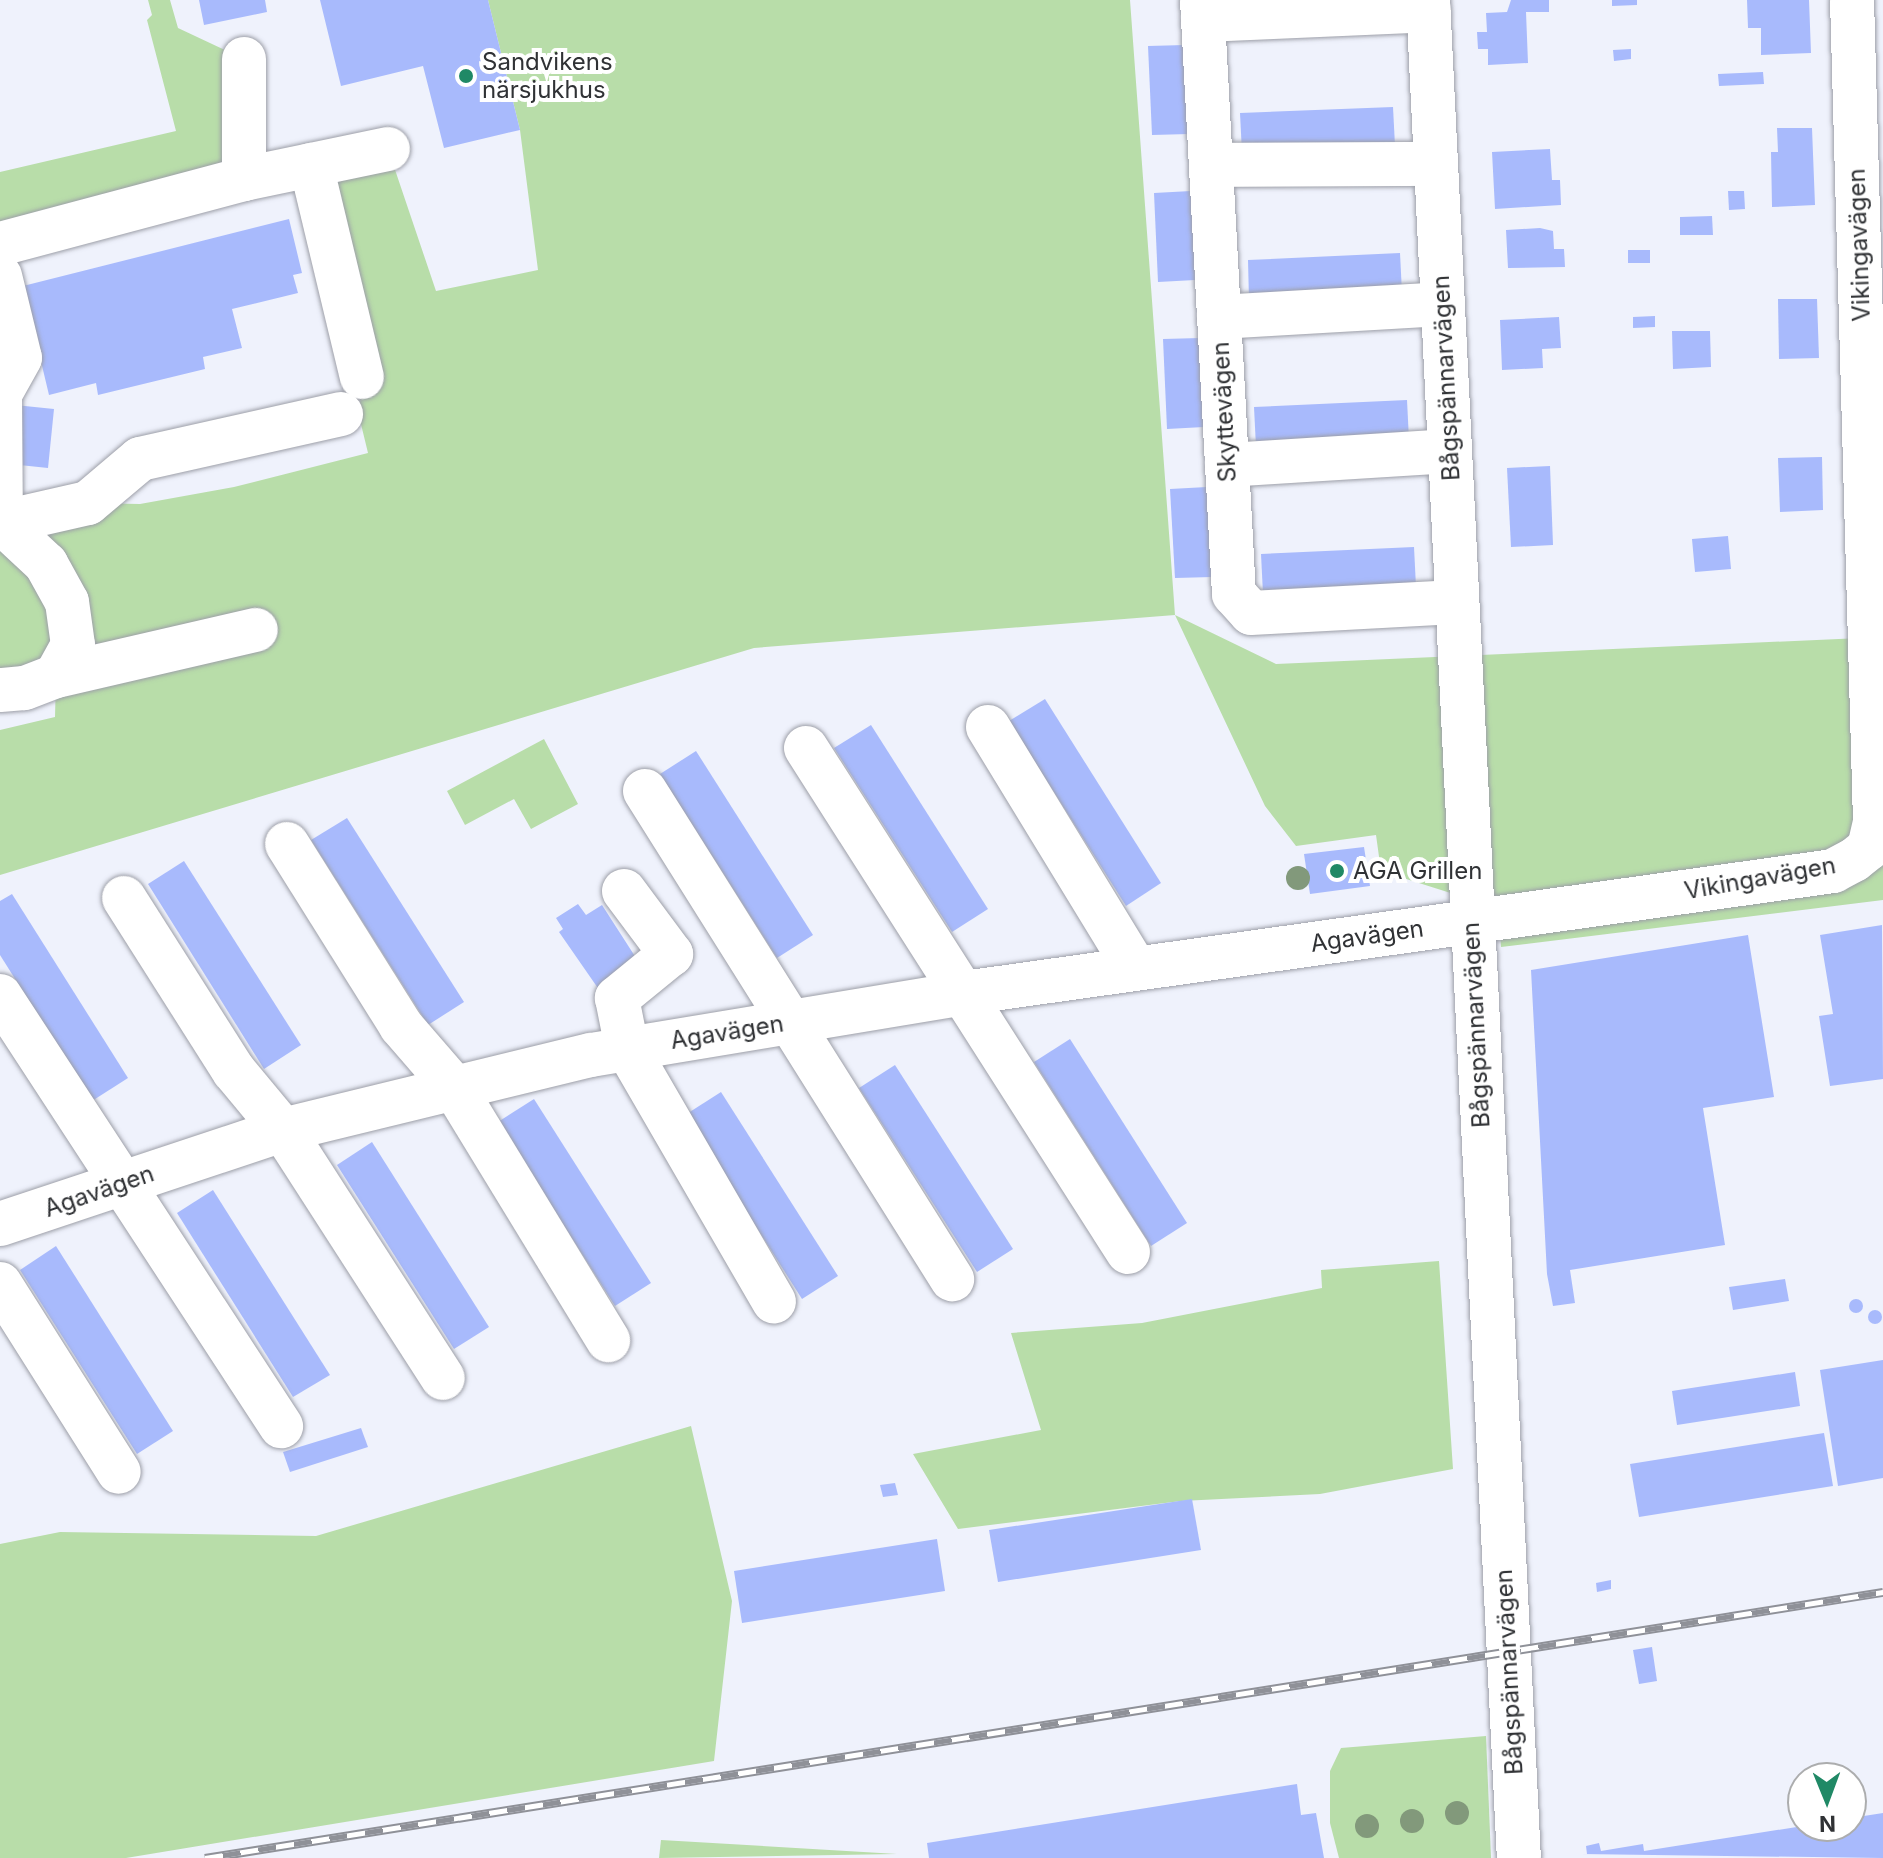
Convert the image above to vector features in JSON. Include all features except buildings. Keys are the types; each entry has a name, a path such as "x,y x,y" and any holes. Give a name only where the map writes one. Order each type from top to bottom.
{"street":[{"name":"Vikingavägen","path":"1471,921 1833,871 1869,848 1875,822 1852,0"},
{"name":"Bågspännarvägen","path":"1429,5 1471,921 1519,1858"},
{"path":"1203,10 1429,5"},
{"name":"Skyttevägen","path":"1203,10 1234,594 1251,613 1456,602"},
{"path":"244,59 244,179"},
{"path":"0,244 244,179 388,149"},
{"path":"1211,165 1436,164"},
{"path":"0,522 88,503 140,459 352,396 311,165"},
{"path":"0,276 20,358 0,394 0,522 46,564 67,602 73,645 56,676"},
{"path":"1219,317 1442,304"},
{"path":"1227,465 1449,451"},
{"path":"0,690 24,688 56,676 256,630"},
{"path":"988,727 1135,968"},
{"path":"806,748 1128,1252"},
{"path":"645,791 793,1021 952,1279"},
{"path":"287,844 401,1026 453,1086 608,1340"},
{"path":"624,891 671,954 617,998 627,1048 774,1302"},
{"path":"124,898 234,1071 283,1130 443,1378"},
{"name":"Agavägen","path":"0,1224 283,1130 453,1086 627,1048 964,993 1471,921"},
{"path":"0,996 84,1129 126,1183 281,1426"},
{"path":"0,1284 119,1472"}],"green space":[{"path":"148,0 170,0 178,28 244,59 244,179 0,244 0,172 176,131 147,20 152,15"},
{"path":"488,0 1130,0 1175,615 754,648 0,875 0,730 55,717 56,677 0,690 0,523 88,503 140,504 234,487 368,453 359,416 362,377 311,165 388,149 436,291 538,270 520,130"},
{"path":"1175,615 1276,664 1883,637 1883,900 1501,947 1498,908 1381,871 1376,835 1296,846 1265,806"},
{"path":"544,739 578,804 531,829 514,799 465,825 447,791"},
{"path":"1439,1261 1453,1469 1320,1494 1181,1501 958,1529 913,1454 1041,1430 1011,1333 1142,1323 1322,1288 1321,1270"},
{"path":"691,1426 732,1601 714,1761 126,1858 0,1858 0,1544 60,1532 316,1536"},
{"path":"1486,1736 1491,1858 1339,1858 1330,1823 1330,1771 1341,1748"},
{"path":"661,1840 897,1854 659,1858"}],"railway":[{"path":"205,1858 1883,1592"}],"place":[{"name":"Sandvikens närsjukhus","path":"466,76"},
{"name":"AGA Grillen","path":"1337,871"}]}
